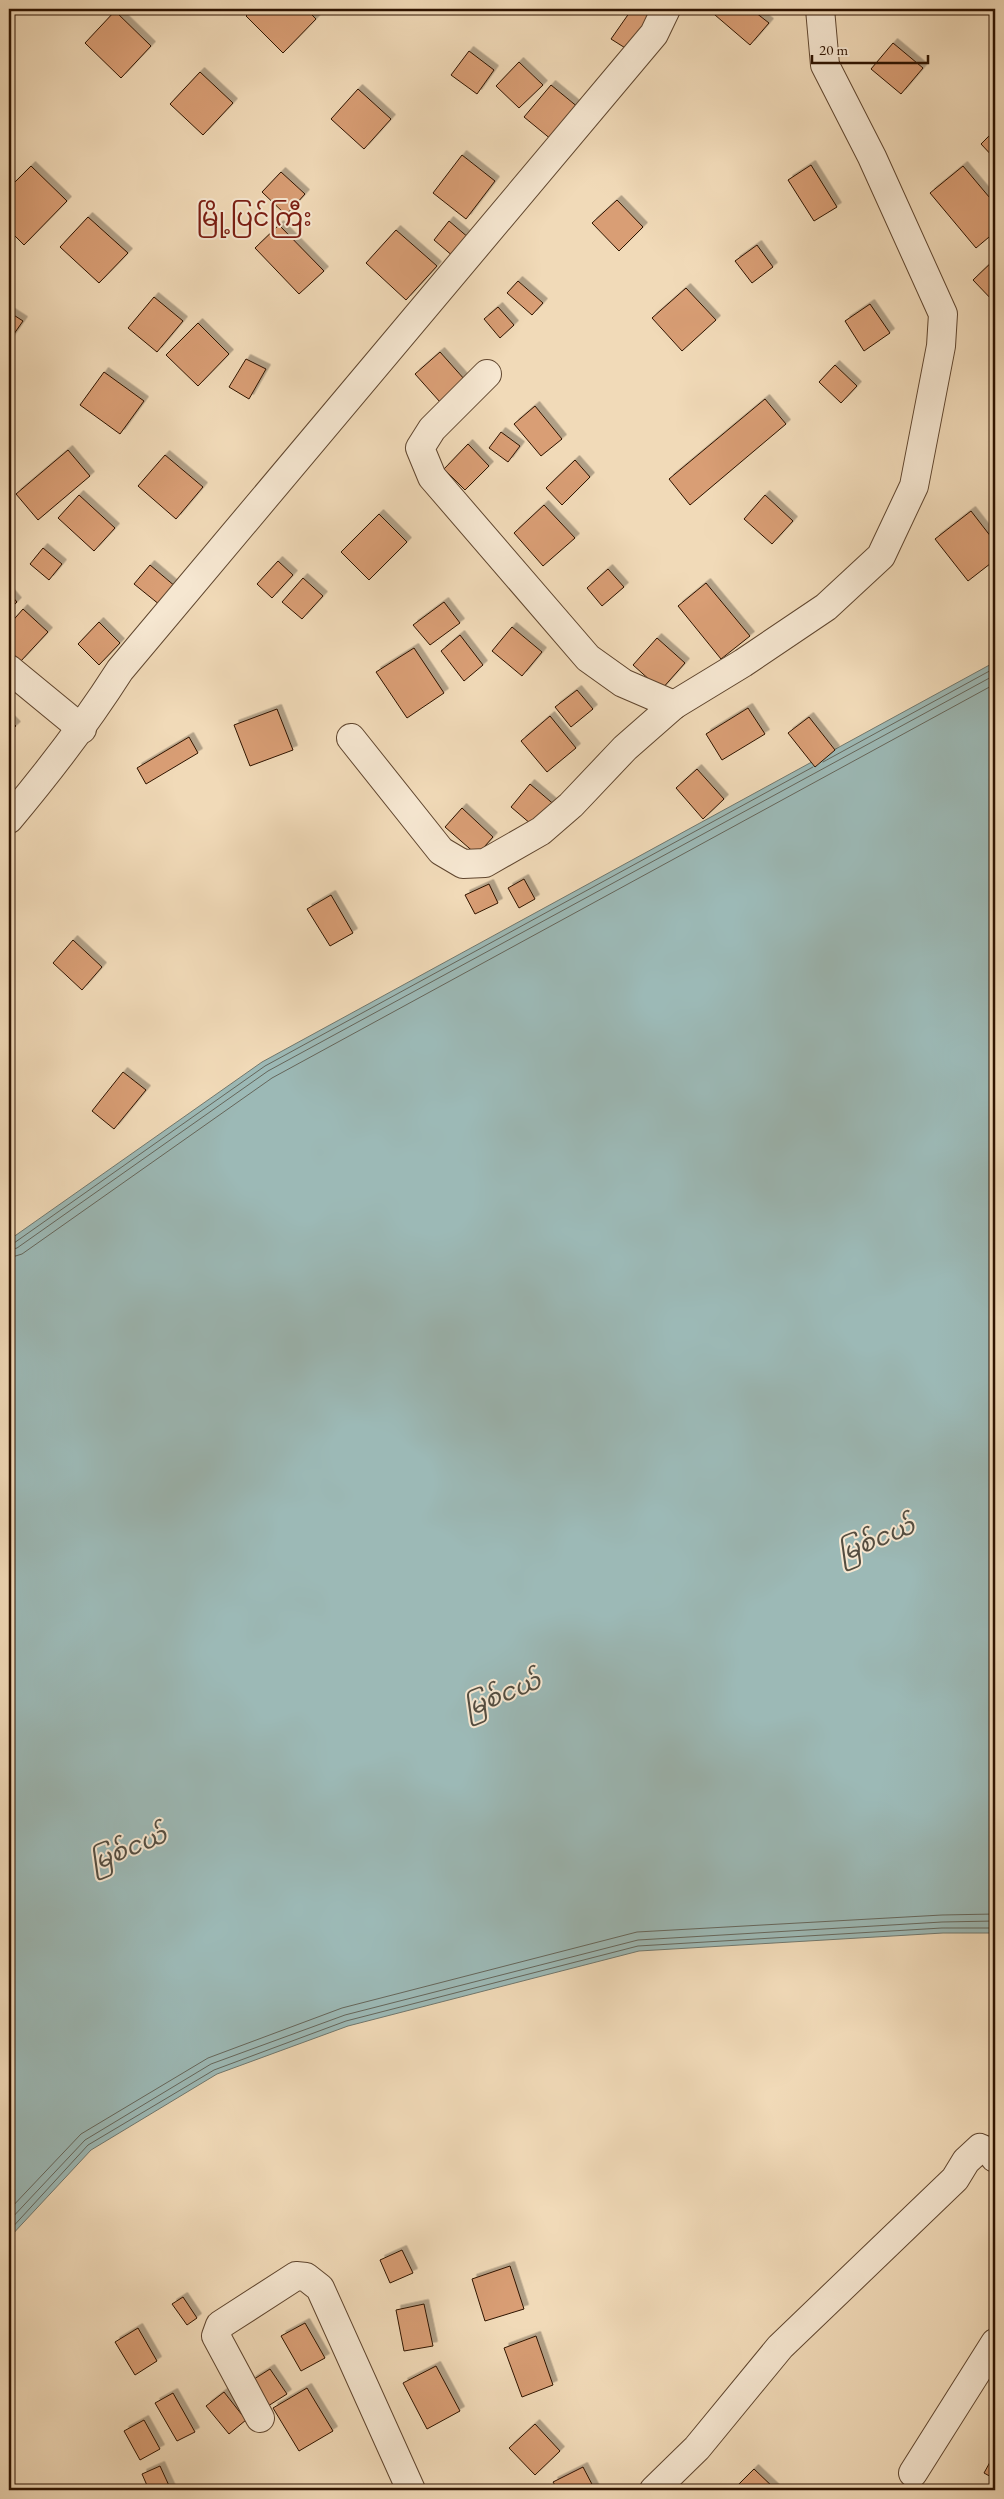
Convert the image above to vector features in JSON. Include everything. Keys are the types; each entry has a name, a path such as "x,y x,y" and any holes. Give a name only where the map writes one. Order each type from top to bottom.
{"street":[{"path":"9,819 51,770 82,729 120,670 654,34 666,9"},
{"path":"351,738 441,851 463,864 485,863 541,831 571,805 625,748 674,705 743,663 832,601 881,556 914,486 941,346 943,314 872,157 825,65 820,9"},
{"path":"487,374 432,429 420,448 432,477 588,658 623,683 674,705"},
{"path":"9,669 82,729"},
{"path":"654,2490 698,2448 780,2347 955,2179 966,2161 980,2148 994,2154 995,2158"},
{"path":"260,2418 216,2336 220,2325 296,2276 306,2277 320,2288 411,2490"},
{"path":"914,2473 995,2343"}],"water":[{"name":"မြစ်ငယ်","path":"995,662 995,1933 943,1933 639,1951 348,2026 217,2074 91,2150 9,2238 9,1240 262,1062"}],"building":[{"path":"253,9 306,9 316,19 283,53 246,16"},
{"path":"632,9 658,9 630,51 611,39"},
{"path":"708,9 751,9 769,23 750,45"},
{"path":"115,11 151,46 121,78 85,43"},
{"path":"893,43 923,68 901,94 871,69"},
{"path":"469,51 494,70 477,94 451,75"},
{"path":"519,62 543,85 519,108 496,86"},
{"path":"200,72 233,103 203,135 170,104"},
{"path":"551,85 579,108 552,140 524,117"},
{"path":"358,89 391,119 364,149 331,119"},
{"path":"995,130 995,159 981,144"},
{"path":"462,155 495,181 466,219 433,193"},
{"path":"811,165 837,207 814,221 788,180"},
{"path":"31,166 67,201 24,245 9,230 9,188"},
{"path":"963,166 995,204 995,232 976,248 930,193"},
{"path":"281,172 305,194 286,215 262,192"},
{"path":"617,200 643,227 619,251 592,223"},
{"path":"88,217 128,253 99,283 60,247"},
{"path":"449,221 469,238 454,257 434,240"},
{"path":"279,225 324,271 299,294 255,248"},
{"path":"396,230 437,266 406,300 366,263"},
{"path":"757,245 773,267 752,283 735,261"},
{"path":"995,259 995,303 973,280"},
{"path":"518,281 543,303 532,315 507,293"},
{"path":"686,288 716,320 682,351 652,318"},
{"path":"154,297 183,321 157,352 128,328"},
{"path":"870,304 890,333 864,351 845,321"},
{"path":"498,307 514,325 500,338 484,319"},
{"path":"9,312 23,321 9,341"},
{"path":"198,323 229,354 198,386 166,355"},
{"path":"440,352 465,380 440,402 415,374"},
{"path":"246,359 266,369 249,399 229,387"},
{"path":"835,365 857,386 841,403 819,382"},
{"path":"104,372 144,401 120,434 80,405"},
{"path":"765,399 786,424 690,505 669,479"},
{"path":"535,406 562,439 541,456 514,424"},
{"path":"501,432 520,446 508,462 489,448"},
{"path":"468,444 489,466 465,490 444,469"},
{"path":"68,450 90,476 38,520 16,494"},
{"path":"165,455 203,487 176,519 138,486"},
{"path":"575,460 590,477 562,505 546,488"},
{"path":"79,495 115,528 94,551 58,518"},
{"path":"765,495 793,521 772,544 744,519"},
{"path":"544,505 575,538 543,566 514,533"},
{"path":"971,511 995,542 995,560 968,581 935,539"},
{"path":"379,514 407,542 369,580 341,552"},
{"path":"43,548 62,564 49,580 30,564"},
{"path":"278,561 293,575 272,598 257,584"},
{"path":"150,565 176,587 160,605 134,584"},
{"path":"608,569 624,587 602,606 587,588"},
{"path":"303,578 323,596 302,619 282,602"},
{"path":"706,583 750,636 721,659 678,606"},
{"path":"9,593 17,602 9,610"},
{"path":"444,602 460,623 430,645 413,625"},
{"path":"23,609 48,632 20,662 9,652 9,625"},
{"path":"99,622 120,643 99,665 78,644"},
{"path":"512,627 542,652 522,676 492,651"},
{"path":"460,635 483,665 464,681 441,651"},
{"path":"657,638 685,663 661,690 633,665"},
{"path":"414,648 444,693 407,718 376,672"},
{"path":"577,690 593,709 571,727 555,707"},
{"path":"748,708 765,734 722,760 706,734"},
{"path":"277,709 293,750 250,766 234,725"},
{"path":"550,716 576,748 547,772 521,741"},
{"path":"809,717 835,750 815,767 788,733"},
{"path":"9,719 16,726 9,732"},
{"path":"189,737 198,753 146,784 137,768"},
{"path":"697,769 724,799 703,819 676,788"},
{"path":"530,784 557,807 538,830 511,807"},
{"path":"462,808 493,837 477,855 445,827"},
{"path":"524,879 535,899 519,908 508,888"},
{"path":"489,884 498,903 475,914 465,895"},
{"path":"331,895 353,933 330,946 307,909"},
{"path":"73,940 102,967 82,990 53,963"},
{"path":"123,1072 146,1090 114,1129 92,1111"},
{"path":"402,2250 413,2273 390,2283 380,2260"},
{"path":"510,2266 524,2309 485,2321 472,2279"},
{"path":"183,2297 197,2318 187,2325 172,2304"},
{"path":"424,2304 433,2346 404,2351 396,2310"},
{"path":"305,2323 325,2358 301,2371 281,2336"},
{"path":"138,2328 157,2361 135,2375 115,2342"},
{"path":"536,2336 553,2385 522,2397 504,2348"},
{"path":"436,2366 460,2411 427,2429 403,2383"},
{"path":"270,2369 287,2394 268,2406 251,2381"},
{"path":"307,2388 333,2431 299,2451 273,2408"},
{"path":"224,2392 246,2420 229,2434 206,2406"},
{"path":"173,2393 195,2432 177,2441 155,2403"},
{"path":"144,2420 160,2449 140,2460 124,2431"},
{"path":"535,2424 560,2451 535,2475 509,2448"},
{"path":"995,2453 995,2479 984,2473"},
{"path":"160,2466 171,2490 149,2490 142,2474"},
{"path":"583,2467 595,2490 558,2490 553,2482"},
{"path":"754,2469 776,2490 733,2490"}],"district":[{"name":"မြို့ပြင်ကြီး","path":"254,217"}]}
